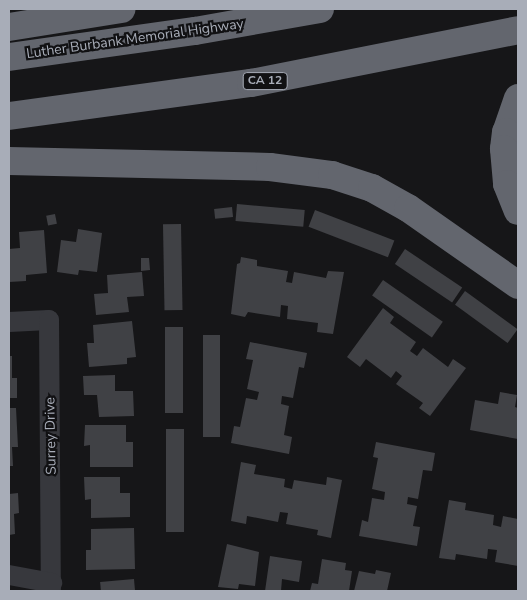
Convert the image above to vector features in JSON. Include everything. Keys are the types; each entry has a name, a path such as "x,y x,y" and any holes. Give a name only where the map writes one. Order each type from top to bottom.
{"highway":[{"path":"9,27 122,9"},
{"name":"Luther Burbank Memorial Highway","path":"9,57 169,35 320,9"},
{"name":"CA 12","path":"9,116 251,83 518,30"},
{"path":"518,98 506,132 504,149 507,184 518,211"},
{"path":"9,161 270,167 332,175 372,188 408,208 518,285"}],"street":[{"name":"Surrey Drive","path":"9,322 49,320 52,587"},
{"path":"9,575 52,587"}],"building":[{"path":"237,204 305,210 303,227 236,221"},
{"path":"232,207 233,217 215,219 214,209"},
{"path":"315,210 394,240 388,257 309,227"},
{"path":"55,214 57,224 48,226 46,216"},
{"path":"163,224 181,224 183,310 165,310"},
{"path":"78,229 102,233 97,272 79,270 78,275 57,272 61,240 76,242"},
{"path":"44,230 47,273 26,275 26,281 9,282 9,249 20,248 19,232"},
{"path":"405,249 462,288 452,303 395,264"},
{"path":"241,257 257,260 257,266 288,271 286,282 292,283 294,272 326,278 328,271 344,272 333,334 317,332 318,323 287,319 288,306 281,305 280,317 248,312 245,317 231,314 237,264 240,263"},
{"path":"141,258 149,258 150,270 141,271"},
{"path":"142,272 144,296 127,297 129,312 96,315 94,294 108,293 107,275"},
{"path":"383,280 443,322 432,337 372,296"},
{"path":"465,291 518,329 508,343 455,305"},
{"path":"383,308 394,317 390,323 416,342 410,351 417,356 423,348 448,367 453,359 466,368 430,416 419,408 423,403 396,384 402,376 396,371 391,378 366,359 360,367 347,357"},
{"path":"132,321 136,357 127,358 127,364 89,367 87,343 94,343 93,325"},
{"path":"165,327 183,327 183,413 165,413"},
{"path":"203,335 220,335 220,437 203,437"},
{"path":"250,342 307,353 304,368 299,367 293,398 282,396 281,404 289,406 284,435 292,437 289,454 231,443 234,426 240,427 246,398 257,400 259,392 247,389 253,360 246,359"},
{"path":"9,356 12,356 12,378 17,378 17,398 9,398"},
{"path":"115,375 115,391 133,391 134,416 99,417 97,395 84,395 83,376"},
{"path":"500,392 517,395 515,407 518,408 518,439 470,430 475,400 498,404"},
{"path":"9,408 16,408 18,447 12,447 13,466 9,466"},
{"path":"85,425 126,425 126,442 133,442 133,467 90,467 90,445 84,446"},
{"path":"166,429 184,429 184,532 166,532"},
{"path":"376,442 435,453 432,471 423,470 418,499 408,497 407,504 417,506 413,526 420,527 417,546 359,536 362,520 368,522 372,498 384,500 385,492 372,489 378,458 373,457"},
{"path":"241,462 256,465 254,474 285,479 284,487 292,489 294,480 326,485 327,477 342,480 331,538 317,535 318,530 286,524 288,513 280,512 278,522 247,516 246,524 231,521"},
{"path":"84,477 120,477 120,493 130,493 130,517 91,518 91,499 85,500"},
{"path":"18,493 19,513 14,514 15,534 9,535 9,494"},
{"path":"449,500 466,503 465,510 494,515 493,525 501,527 503,516 518,519 518,566 495,562 497,550 488,549 487,559 456,554 455,560 439,558"},
{"path":"134,528 135,569 86,570 86,550 91,550 91,529"},
{"path":"227,544 259,552 255,586 239,584 238,589 218,587"},
{"path":"270,556 302,561 299,582 282,579 281,591 265,591"},
{"path":"322,559 346,563 345,570 352,571 349,591 310,591 312,583 318,584"},
{"path":"376,570 391,573 387,591 354,591 359,571 375,574"},
{"path":"134,579 135,591 101,591 100,582"}]}
